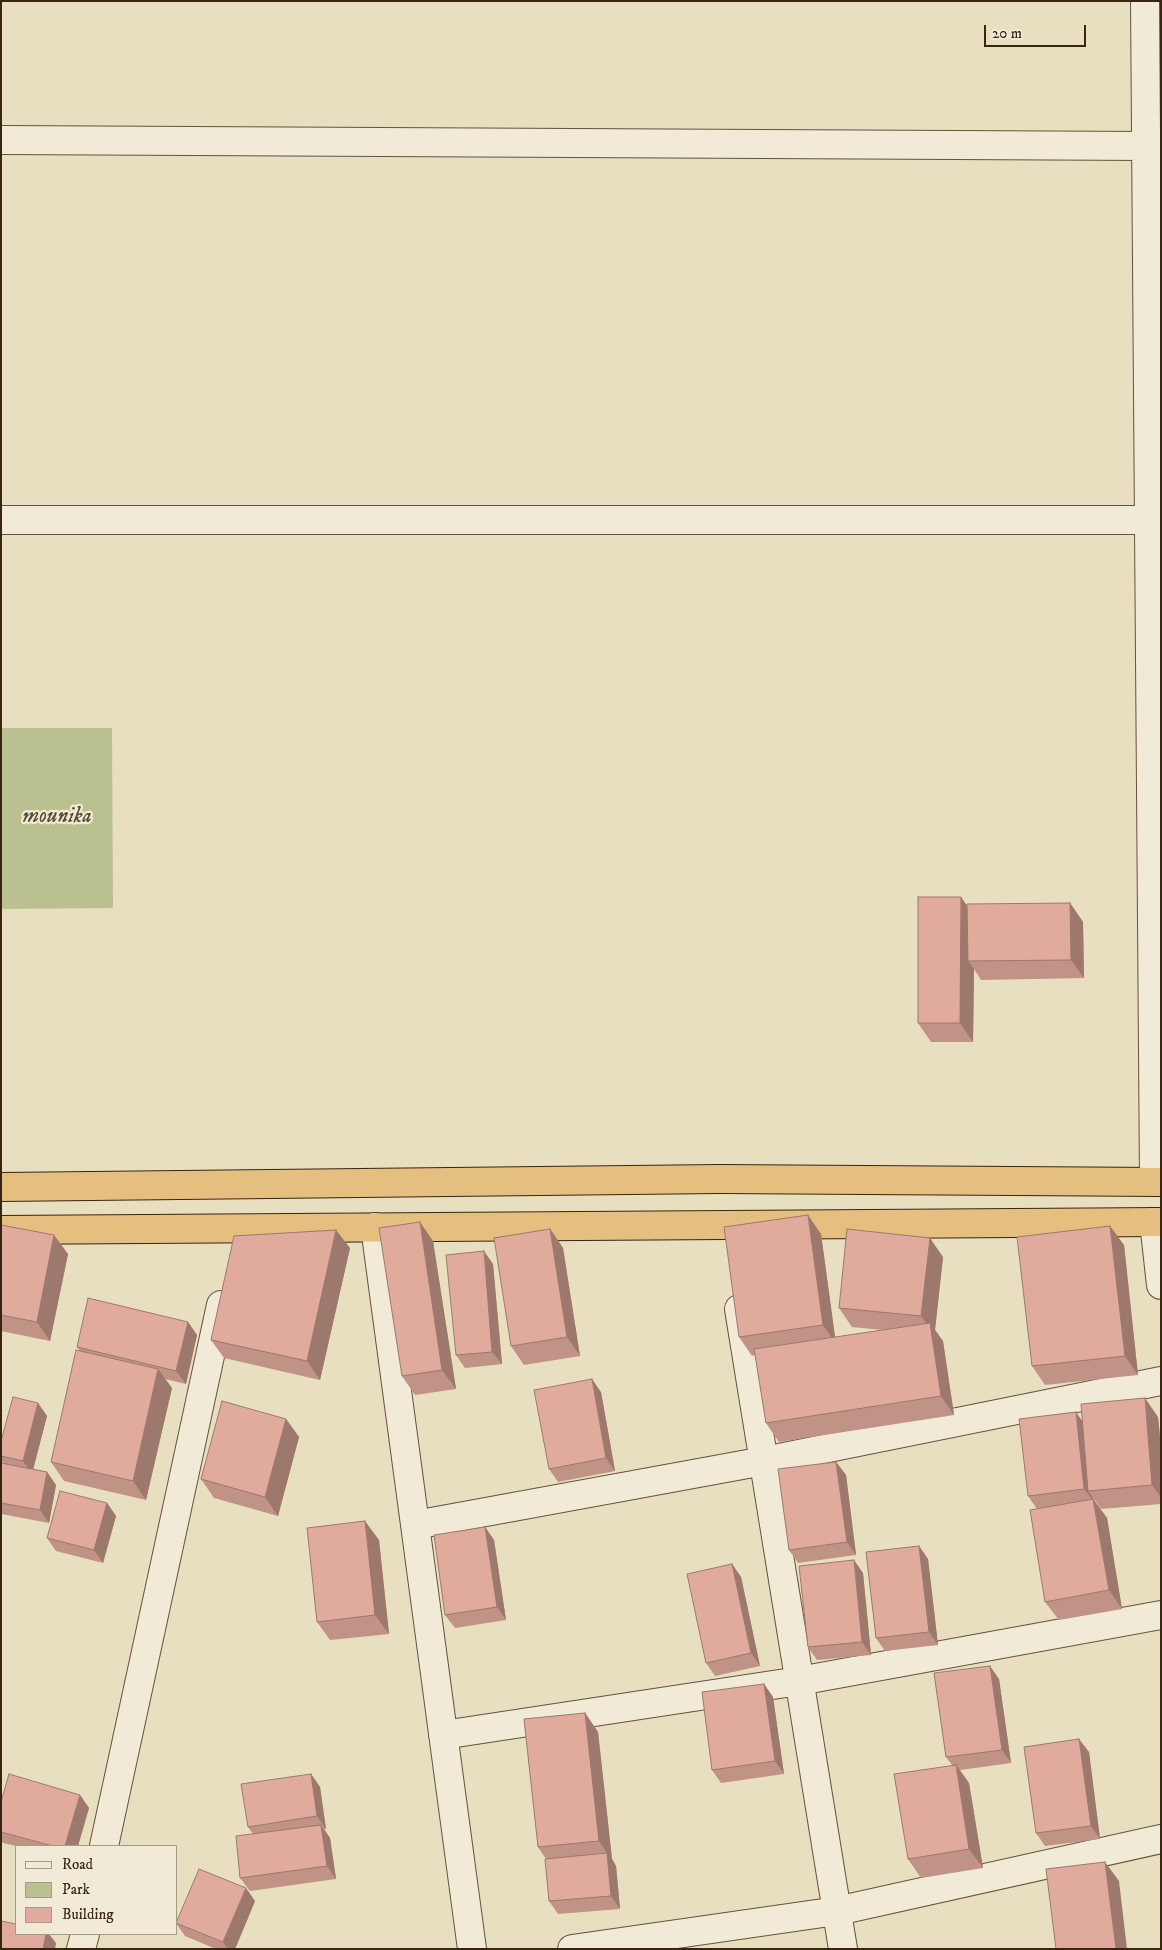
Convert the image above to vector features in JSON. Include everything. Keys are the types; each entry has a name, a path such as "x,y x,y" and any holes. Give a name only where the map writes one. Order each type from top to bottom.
{"highway":[{"path":"1,1187 719,1179 1157,1182"},
{"path":"1,1230 1157,1222"}],"street":[{"path":"1146,4 1146,146 1155,520 1157,1182"},
{"path":"1,140 1146,146"},
{"path":"1,520 1155,520"},
{"path":"1157,1222 1161,1285"},
{"path":"726,1224 730,1252"},
{"path":"375,1227 472,1949"},
{"path":"104,1845 238,1228"},
{"path":"735,1280 843,1949"},
{"path":"415,1525 764,1461 1161,1381"},
{"path":"443,1735 799,1681 1161,1615"},
{"path":"572,1949 837,1911 1161,1839"},
{"path":"82,1949 85,1935"}],"green space":[{"name":"mounika","path":"1,728 112,728 113,908 1,909"}],"building":[{"path":"918,897 961,897 960,1023 918,1023"},
{"path":"1070,903 1071,960 968,961 967,904"},
{"path":"808,1215 823,1325 739,1337 724,1227"},
{"path":"420,1222 442,1370 402,1376 379,1228"},
{"path":"1,1225 54,1235 37,1322 1,1315"},
{"path":"1110,1226 1125,1356 1032,1366 1017,1237"},
{"path":"550,1229 567,1337 511,1346 494,1238"},
{"path":"847,1229 930,1238 921,1316 839,1308"},
{"path":"336,1230 307,1361 211,1340 234,1236"},
{"path":"484,1251 492,1352 456,1355 446,1255"},
{"path":"88,1298 188,1322 176,1371 77,1347"},
{"path":"930,1323 941,1396 766,1423 754,1349"},
{"path":"76,1350 158,1369 133,1481 51,1462"},
{"path":"592,1379 606,1458 549,1469 534,1390"},
{"path":"13,1397 38,1403 23,1461 1,1456 1,1441"},
{"path":"1145,1398 1152,1485 1088,1491 1081,1404"},
{"path":"222,1401 286,1419 265,1497 201,1479"},
{"path":"1076,1412 1084,1489 1028,1496 1019,1419"},
{"path":"836,1462 847,1542 789,1550 778,1469"},
{"path":"1,1463 47,1472 40,1510 1,1503"},
{"path":"60,1491 107,1503 94,1550 47,1538"},
{"path":"1093,1499 1109,1590 1045,1602 1030,1510"},
{"path":"365,1521 375,1615 317,1622 307,1528"},
{"path":"485,1527 497,1607 445,1615 434,1535"},
{"path":"919,1546 929,1632 876,1638 866,1552"},
{"path":"854,1560 862,1642 808,1647 799,1566"},
{"path":"732,1564 751,1653 706,1663 687,1574"},
{"path":"990,1666 1002,1750 946,1757 934,1673"},
{"path":"764,1684 775,1761 712,1770 702,1692"},
{"path":"585,1713 599,1841 538,1847 524,1719"},
{"path":"1079,1739 1091,1826 1036,1833 1024,1747"},
{"path":"956,1765 969,1849 908,1859 894,1774"},
{"path":"9,1774 80,1795 65,1845 49,1845 1,1832 1,1802"},
{"path":"311,1774 317,1816 248,1827 241,1784"},
{"path":"321,1825 327,1866 240,1878 236,1836"},
{"path":"607,1853 611,1896 549,1901 545,1859"},
{"path":"1105,1862 1116,1949 1056,1949 1046,1869"},
{"path":"199,1869 246,1888 223,1942 178,1924 178,1918"},
{"path":"1,1921 15,1924 15,1935 46,1935 43,1949 1,1949"}]}
